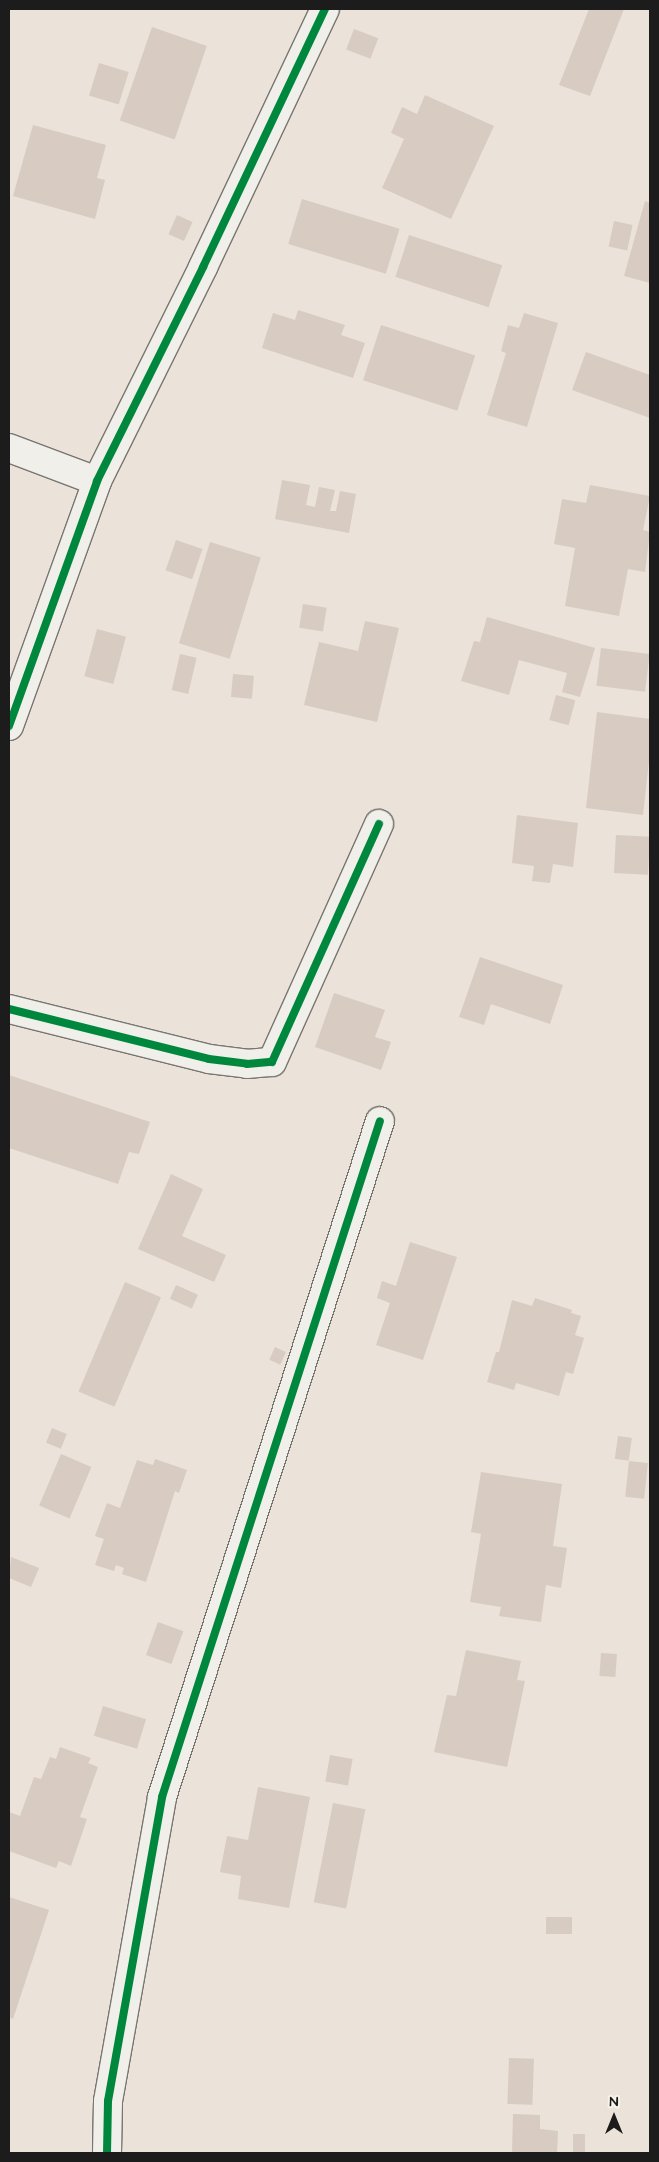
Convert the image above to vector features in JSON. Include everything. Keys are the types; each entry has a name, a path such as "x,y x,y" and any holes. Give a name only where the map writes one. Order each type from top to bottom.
{"street":[{"path":"9,726 97,481 203,267 325,9"},
{"path":"9,448 97,481"},
{"path":"9,1009 209,1059 248,1064 272,1062 379,824"},
{"path":"107,2153 108,2101 162,1797 380,1122"}],"building":[{"path":"589,9 624,9 590,96 559,85"},
{"path":"152,27 207,46 175,139 120,121"},
{"path":"354,29 378,38 370,59 346,50"},
{"path":"99,63 129,72 119,105 89,96"},
{"path":"425,95 494,126 451,219 382,188 404,139 391,133 402,107 417,114"},
{"path":"33,125 106,145 97,178 105,180 95,219 13,196"},
{"path":"302,199 400,229 386,274 288,244"},
{"path":"645,201 650,203 650,283 624,276"},
{"path":"177,215 193,222 184,241 168,234"},
{"path":"614,221 633,225 627,250 609,246"},
{"path":"409,235 502,265 489,307 395,277"},
{"path":"298,310 345,325 341,335 365,343 353,378 262,348 273,313 295,320"},
{"path":"524,313 558,323 527,427 487,415 506,353 501,351 508,325 519,328"},
{"path":"381,325 475,356 457,411 363,380"},
{"path":"586,352 650,375 650,418 572,390"},
{"path":"282,480 310,485 306,505 315,507 319,487 335,490 330,511 336,511 340,491 356,494 349,533 275,519"},
{"path":"590,485 650,496 643,530 650,532 645,572 628,569 619,616 565,606 575,548 554,544 562,499 586,503"},
{"path":"176,540 202,549 192,579 166,570"},
{"path":"210,542 261,557 230,659 179,643"},
{"path":"303,604 327,608 323,631 299,628"},
{"path":"487,617 595,648 580,697 562,692 567,673 519,660 509,695 461,681 474,641 480,642"},
{"path":"365,621 399,628 377,722 304,705 319,642 358,651"},
{"path":"97,629 126,637 113,684 84,676"},
{"path":"601,648 650,654 645,692 596,686"},
{"path":"180,654 197,658 188,694 172,690"},
{"path":"233,674 254,676 252,699 231,697"},
{"path":"556,695 575,700 569,725 549,720"},
{"path":"597,712 650,719 650,752 643,815 586,808"},
{"path":"517,815 578,823 573,867 553,864 550,883 532,881 534,866 512,863"},
{"path":"616,835 650,837 648,875 614,873"},
{"path":"480,957 563,985 550,1024 491,1004 484,1025 459,1017"},
{"path":"334,993 385,1010 375,1037 391,1042 381,1070 315,1047"},
{"path":"9,1075 150,1122 139,1154 129,1152 118,1184 9,1148"},
{"path":"171,1174 203,1189 182,1236 226,1255 214,1282 138,1249"},
{"path":"410,1242 457,1257 423,1360 376,1345 390,1303 377,1298 382,1281 396,1286"},
{"path":"125,1282 161,1297 114,1407 79,1392"},
{"path":"176,1285 198,1295 192,1308 170,1299"},
{"path":"535,1298 572,1310 571,1313 581,1316 575,1335 584,1338 573,1374 566,1372 559,1396 516,1383 514,1390 487,1382 496,1352 499,1352 512,1300 532,1306"},
{"path":"275,1347 286,1352 280,1365 269,1360"},
{"path":"52,1428 67,1434 61,1449 46,1443"},
{"path":"618,1436 632,1438 629,1461 615,1459"},
{"path":"61,1454 91,1467 69,1518 39,1506"},
{"path":"155,1459 187,1470 179,1493 175,1491 146,1582 122,1574 124,1568 116,1565 114,1571 95,1565 104,1539 95,1536 107,1503 120,1508 137,1460 153,1465"},
{"path":"629,1461 648,1463 644,1499 625,1497"},
{"path":"481,1472 562,1484 553,1546 567,1548 561,1588 546,1585 541,1622 499,1616 501,1607 470,1602 481,1534 471,1532"},
{"path":"11,1557 39,1568 31,1587 9,1578"},
{"path":"158,1622 183,1631 171,1664 146,1655"},
{"path":"466,1650 521,1661 517,1680 525,1681 507,1767 434,1752 447,1695 456,1696"},
{"path":"601,1653 617,1654 615,1677 599,1676"},
{"path":"103,1706 146,1719 137,1749 94,1736"},
{"path":"60,1747 91,1758 88,1763 98,1767 80,1817 87,1819 71,1866 59,1861 56,1868 9,1851 9,1812 20,1816 34,1777 41,1779 50,1757 56,1759"},
{"path":"330,1755 353,1759 348,1786 325,1782"},
{"path":"258,1787 310,1797 289,1908 238,1899 241,1876 220,1872 227,1836 248,1840"},
{"path":"333,1803 365,1809 346,1908 314,1902"},
{"path":"9,1897 49,1910 13,2019 9,2017"},
{"path":"546,1917 572,1917 572,1934 546,1934"},
{"path":"509,2058 534,2059 532,2105 507,2104"},
{"path":"513,2114 540,2115 540,2129 558,2131 557,2153 512,2153"},
{"path":"573,2134 585,2134 585,2153 573,2153"}],"cycle path":[{"path":"9,726 97,481 203,267 325,9"},
{"path":"9,1009 209,1059 247,1064 272,1062 379,824"},
{"path":"107,2153 108,2101 162,1797 380,1121"}]}
